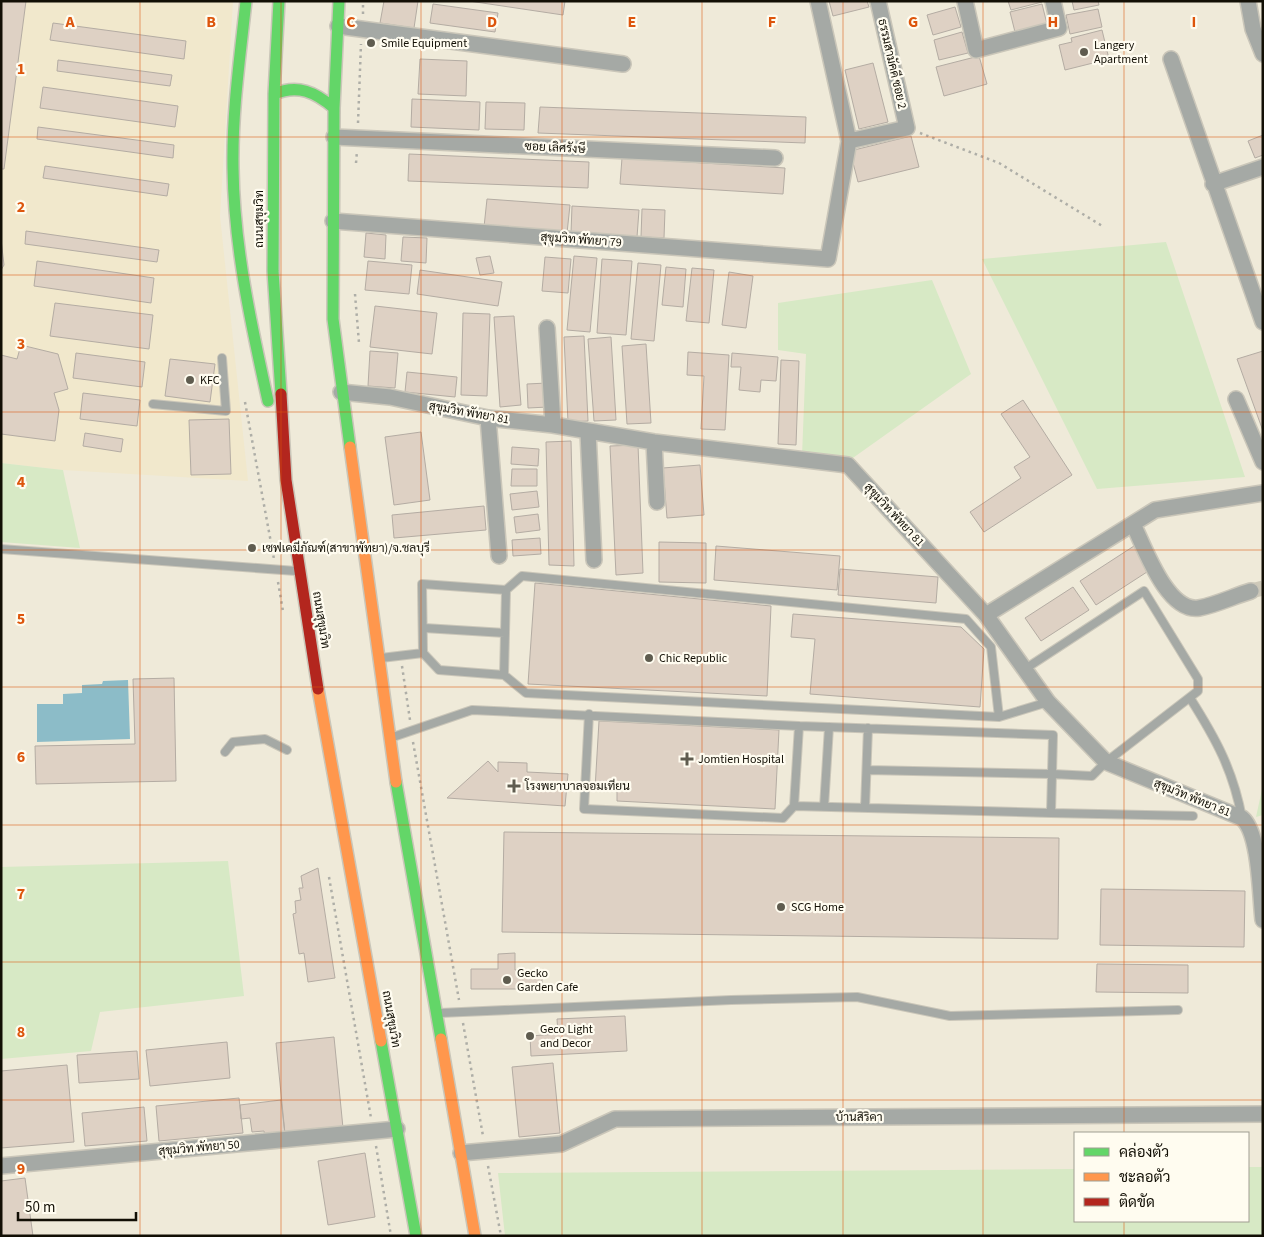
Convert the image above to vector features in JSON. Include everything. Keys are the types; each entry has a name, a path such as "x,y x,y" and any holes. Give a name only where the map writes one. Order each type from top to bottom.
{"highway":[{"path":"246,1 232,134 234,213 258,354 286,480"},
{"name":"ถนนสุขุมวิท","path":"279,1 274,94 273,271 286,480 314,666 416,1236"},
{"path":"339,1 334,108 333,319 341,392 389,739 475,1236"},
{"path":"274,94 283,89 297,88 310,90 320,95 334,108"}],"street":[{"path":"818,1 849,141 907,128"},
{"name":"ธรรมสามัคคี ซอย 2","path":"878,1 907,128"},
{"path":"965,1 976,50 1059,28 1053,1"},
{"path":"1248,1 1258,27 1263,54"},
{"path":"338,26 623,64"},
{"path":"1170,59 1263,322"},
{"name":"ซอย เลิศรังษี","path":"334,137 775,158"},
{"name":"สุขุมวิท พัทยา 79","path":"334,221 828,259 849,141"},
{"path":"1213,184 1263,166"},
{"path":"547,328 553,425"},
{"name":"สุขุมวิท พัทยา 81","path":"341,392 390,397 488,418 553,425 654,442 848,465 986,615 1048,702 1106,762 1251,821"},
{"path":"1236,399 1263,462"},
{"path":"488,418 499,556"},
{"path":"588,432 594,560"},
{"path":"654,442 657,502"},
{"path":"986,615 1155,510 1263,493"},
{"path":"1133,524 1160,581 1182,604 1198,608 1251,591"},
{"path":"1251,821 1263,920"},
{"name":"บ้านสิริคา","path":"461,1154 561,1144 615,1119 1263,1114"},
{"name":"สุขุมวิท พัทยา 50","path":"1,1166 397,1129"}],"lane":[{"path":"153,404 226,411 222,358"},
{"path":"1,549 300,571"},
{"path":"999,717 991,647 966,619 522,576 506,590 422,584 424,628 422,653 439,670 504,675 526,693 999,717 1048,702"},
{"path":"504,675 506,590"},
{"path":"867,770 1092,776 1106,762 1198,691 1198,679 1144,591 1025,669"},
{"path":"424,628 505,633"},
{"path":"377,658 422,653"},
{"path":"1190,698 1218,742 1251,821"},
{"path":"389,739 472,710 589,714 799,726 1053,734 1051,813"},
{"path":"589,714 584,809 783,818 794,806 799,726"},
{"path":"824,807 829,727"},
{"path":"865,808 868,728"},
{"path":"225,752 233,742 265,739 287,750"},
{"path":"794,806 1193,816"},
{"path":"437,1013 731,1000 857,998 950,1016 1178,1010"}],"path":[{"path":"356,168 363,1"},
{"path":"907,128 999,163 1104,227"},
{"path":"355,292 359,350"},
{"path":"401,655 411,731 501,1236"}],"shaded area":[{"path":"1,1 233,1 220,216 248,481 63,470 1,463"}],"green space":[{"path":"1166,242 1245,477 1097,489 982,259"},
{"path":"932,280 971,374 850,460 802,456 806,354 778,350 778,303"},
{"path":"1,463 63,470 80,548 1,542"},
{"path":"1263,785 1263,815 1256,817"},
{"path":"228,861 244,996 100,1012 91,1051 1,1059 1,867"},
{"path":"1249,1167 1263,1167 1263,1236 505,1236 498,1173 1074,1169 1074,1222 1249,1222"}],"water":[{"path":"128,680 130,739 37,742 37,704 63,704 63,694 82,693 82,685 102,684 103,681"}],"building":[{"path":"1,1 26,1 4,169 1,169"},
{"path":"384,1 418,1 414,28 380,23"},
{"path":"469,1 565,1 563,15"},
{"path":"829,1 867,1 869,7 833,16"},
{"path":"1008,1 1042,1 1042,2 1011,10"},
{"path":"1072,1 1098,1 1099,5 1074,10"},
{"path":"433,4 498,13 495,32 430,23"},
{"path":"1042,4 1047,24 1015,32 1010,12"},
{"path":"955,7 961,27 933,35 927,15"},
{"path":"1098,9 1102,27 1070,34 1066,15"},
{"path":"53,23 186,41 184,59 50,40"},
{"name":"Langery Apartment","path":"1102,30 1109,59 1065,70 1059,45 1072,42 1071,38"},
{"path":"962,32 968,53 939,60 934,40"},
{"path":"979,56 987,84 944,96 936,67"},
{"path":"420,59 467,61 466,96 418,94"},
{"path":"58,60 172,75 170,86 57,71"},
{"path":"873,63 888,122 859,129 845,70"},
{"path":"43,87 178,106 175,127 40,108"},
{"path":"412,99 480,102 479,130 411,127"},
{"path":"486,102 525,103 524,130 485,129"},
{"path":"540,107 806,117 805,143 538,133"},
{"path":"38,127 174,145 173,158 37,139"},
{"path":"1263,135 1263,155 1255,158 1248,141"},
{"path":"911,136 919,167 858,182 850,151"},
{"path":"409,154 589,162 588,188 408,181"},
{"path":"622,158 785,168 783,194 620,184"},
{"path":"45,166 169,184 167,196 43,178"},
{"path":"487,199 570,205 567,233 484,227"},
{"path":"572,206 639,210 637,237 571,233"},
{"path":"642,209 665,210 664,238 641,237"},
{"path":"26,231 159,250 157,262 25,244"},
{"path":"366,233 386,235 385,259 364,257"},
{"path":"403,237 427,238 426,263 401,261"},
{"path":"1,239 4,265 1,270"},
{"path":"490,256 494,273 480,275 476,258"},
{"path":"574,256 597,258 590,332 567,330"},
{"path":"545,257 571,259 568,293 542,291"},
{"path":"602,259 632,261 626,335 597,333"},
{"path":"37,261 154,278 151,303 34,286"},
{"path":"368,261 412,265 409,294 365,290"},
{"path":"638,263 661,265 654,341 631,339"},
{"path":"666,267 686,269 683,307 662,305"},
{"path":"692,268 714,270 709,323 686,321"},
{"path":"420,270 502,282 498,306 417,294"},
{"path":"729,272 753,276 746,328 722,325"},
{"path":"55,303 153,315 149,349 50,336"},
{"path":"375,306 437,313 432,354 370,347"},
{"path":"463,313 490,314 487,396 461,395"},
{"path":"514,316 521,405 500,407 494,317"},
{"path":"584,336 588,421 568,422 564,337"},
{"path":"611,337 616,420 594,421 588,339"},
{"path":"646,344 651,423 627,424 622,346"},
{"path":"21,345 58,354 68,389 54,393 59,410 55,441 1,434 1,355 17,359"},
{"path":"370,351 398,353 395,388 368,386"},
{"path":"1263,351 1263,431 1237,359"},
{"path":"688,352 729,355 725,430 701,429 704,376 687,375"},
{"path":"76,353 145,362 142,387 73,378"},
{"path":"732,353 778,357 776,381 761,380 760,392 739,390 741,367 731,367"},
{"name":"KFC","path":"170,359 215,364 210,402 165,396"},
{"path":"781,360 799,361 796,445 778,444"},
{"path":"407,372 457,377 455,397 405,392"},
{"path":"547,383 548,407 528,408 527,384"},
{"path":"83,393 140,400 137,426 80,419"},
{"path":"1023,400 1072,475 984,532 970,512 1021,478 1014,467 1030,457 1001,414"},
{"path":"229,419 231,474 191,475 189,420"},
{"path":"421,432 430,500 394,505 385,437"},
{"path":"85,433 123,439 121,452 83,446"},
{"path":"571,441 574,566 549,565 546,442"},
{"path":"638,445 643,573 616,575 610,446"},
{"path":"512,447 539,449 538,466 511,464"},
{"path":"700,465 704,515 667,518 663,468"},
{"path":"512,469 537,469 537,486 511,486"},
{"path":"537,491 539,507 512,510 510,494"},
{"path":"484,506 486,530 394,538 392,515"},
{"path":"538,514 540,530 516,533 514,517"},
{"path":"540,538 541,554 513,556 512,540"},
{"path":"659,542 706,543 706,583 659,582"},
{"path":"716,546 840,556 837,590 714,580"},
{"path":"1134,546 1150,570 1096,605 1080,581"},
{"path":"840,569 938,577 936,603 838,595"},
{"name":"Chic Republic","path":"535,583 771,606 767,696 528,684"},
{"path":"1073,587 1089,610 1041,641 1025,618"},
{"path":"793,614 961,627 984,649 980,707 810,694 815,639 791,637"},
{"path":"174,678 176,781 36,784 35,746 135,744 133,679"},
{"name":"Jomtien Hospital","path":"599,721 779,730 775,809 617,801 617,790 595,789"},
{"name":"โรงพยาบาลจอมเทียน","path":"488,761 498,772 498,762 527,763 527,772 568,774 565,806 447,798"},
{"name":"SCG Home","path":"504,832 1059,838 1058,939 502,932"},
{"path":"318,868 335,978 308,982 304,953 299,954 293,914 296,913 295,901 301,900 299,888 303,888 301,876"},
{"path":"1101,889 1245,891 1244,947 1100,945"},
{"name":"Gecko Garden Cafe","path":"515,953 515,970 542,970 542,989 471,989 471,969 498,969 498,954"},
{"path":"1097,964 1188,965 1188,993 1096,992"},
{"path":"625,1016 627,1051 531,1056 530,1036 558,1034 557,1019"},
{"path":"334,1037 343,1128 285,1134 276,1043"},
{"path":"227,1042 230,1078 150,1086 146,1050"},
{"path":"137,1051 139,1079 79,1083 77,1055"},
{"path":"553,1063 560,1133 519,1137 512,1067"},
{"path":"67,1065 74,1142 1,1148 1,1071"},
{"path":"239,1098 243,1133 159,1141 156,1106"},
{"path":"281,1100 285,1134 265,1136 264,1131 252,1132 250,1118 241,1119 240,1105"},
{"path":"144,1107 147,1141 85,1146 82,1113"},
{"path":"365,1153 375,1217 328,1225 318,1161"},
{"path":"25,1178 33,1236 1,1236 1,1181"}],"tunnel":[{"path":"1251,591 1263,588"}],"traffic: fast":[{"path":"246,1 234,126 234,198 240,256 268,401"},
{"path":"279,1 274,94 273,271 281,394"},
{"path":"339,1 334,108 333,319 350,447"},
{"path":"274,94 291,90 306,91 334,108"},
{"path":"396,782 441,1039"},
{"path":"381,1041 416,1236"}],"traffic: slow":[{"path":"350,447 396,782"},
{"path":"318,689 381,1041"},
{"path":"441,1039 475,1236"}],"traffic: jam":[{"path":"281,394 286,480 318,689"}],"place":[{"name":"Smile Equipment","path":"371,43"},
{"name":"Langery Apartment","path":"1084,52"},
{"name":"KFC","path":"190,380"},
{"name":"เซฟเคมีภัณฑ์(สาขาพัทยา)/จ.ชลบุรี","path":"252,548"},
{"name":"Chic Republic","path":"649,658"},
{"name":"Jomtien Hospital","path":"687,759"},
{"name":"โรงพยาบาลจอมเทียน","path":"514,786"},
{"name":"SCG Home","path":"781,907"},
{"name":"Gecko Garden Cafe","path":"507,980"},
{"name":"Geco Light and Decor","path":"530,1036"}]}
